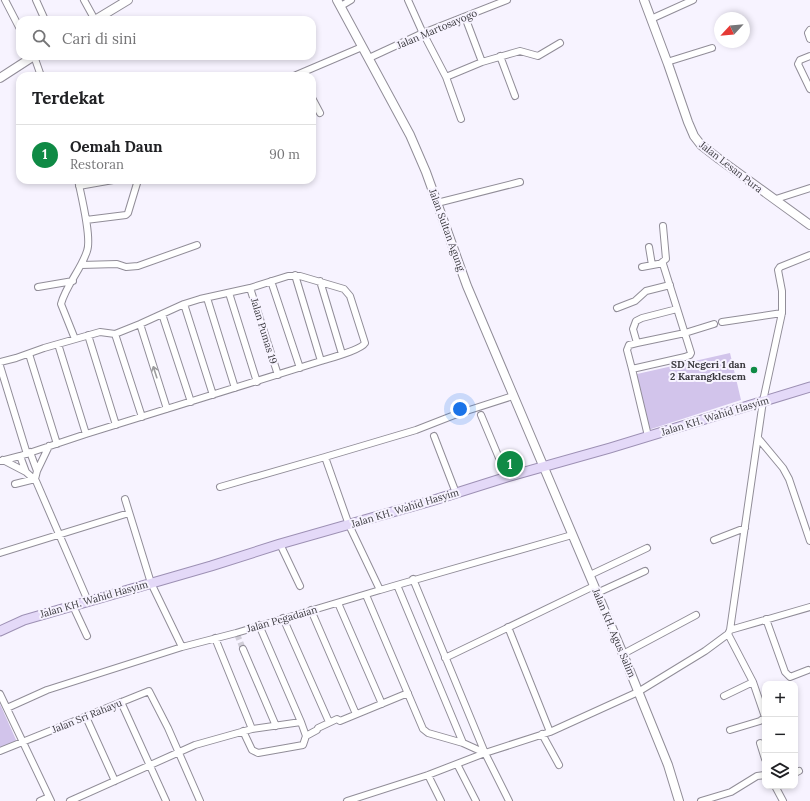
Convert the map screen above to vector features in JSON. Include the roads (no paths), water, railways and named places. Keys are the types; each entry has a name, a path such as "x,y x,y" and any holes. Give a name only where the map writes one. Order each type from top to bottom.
{"main road":[{"name":"Jalan KH. Wahid Hasyim","path":"0,631 24,620 349,525 810,387"}],"street":[{"path":"5,0 16,22"},
{"path":"36,0 43,16"},
{"path":"84,0 93,16"},
{"path":"102,16 128,0"},
{"path":"339,3 351,0"},
{"path":"408,0 423,34 446,77 461,119"},
{"name":"Jalan Martosayogo","path":"369,58 423,34 507,0"},
{"name":"Jalan Lesan Pura","path":"644,0 690,128 698,141 719,159 810,225"},
{"path":"651,20 693,0"},
{"name":"Jalan Sultan Agung","path":"339,3 410,135 437,203 467,286 543,467"},
{"path":"465,17 482,62"},
{"path":"810,30 808,33 810,39"},
{"path":"446,77 482,62 520,51 538,56 560,43"},
{"path":"305,72 362,47"},
{"path":"667,62 712,48"},
{"path":"500,56 515,96"},
{"path":"810,56 800,60 798,64 810,89"},
{"path":"0,78 28,60"},
{"path":"35,60 40,72"},
{"path":"316,106 320,113"},
{"path":"437,203 520,182"},
{"path":"75,339 61,304 81,266 88,248 86,220 78,184"},
{"path":"86,220 126,215 137,184"},
{"path":"776,200 810,188"},
{"path":"642,267 661,263 666,259 663,226"},
{"path":"81,266 117,264 126,267 138,266 197,245"},
{"path":"649,246 652,265"},
{"path":"730,730 760,721 765,717 752,682 729,632 763,401 782,313 782,291 778,270 780,267 810,255"},
{"path":"632,370 690,355 691,350 664,267 661,263"},
{"path":"295,275 321,361"},
{"path":"0,362 88,335 102,332 114,334 184,304 250,288 295,275 344,288 350,296 365,340 363,346 300,368 1,461"},
{"path":"38,287 73,281"},
{"path":"271,281 300,368"},
{"path":"320,281 342,354"},
{"path":"617,308 635,302 646,291 670,285"},
{"name":"Jalan Pumas 19","path":"250,288 278,375"},
{"path":"229,293 257,382"},
{"path":"206,298 235,388"},
{"path":"184,304 213,395"},
{"path":"636,343 633,329 636,321 677,309"},
{"path":"722,322 782,313"},
{"path":"162,314 191,402"},
{"path":"140,324 167,409"},
{"path":"648,436 632,370 628,348 629,345 685,333 714,324"},
{"path":"114,334 142,417"},
{"path":"88,335 116,425"},
{"path":"58,344 86,434"},
{"path":"28,354 57,444"},
{"path":"0,366 26,454 37,471"},
{"path":"220,487 416,430 457,414 513,396"},
{"path":"481,415 507,477"},
{"path":"434,436 456,493"},
{"path":"758,438 789,479 796,495 810,541"},
{"path":"34,479 49,446"},
{"path":"26,454 26,472"},
{"path":"325,456 349,525 380,590"},
{"path":"1,461 26,472 34,479 88,601"},
{"name":"Jalan KH. Agus Salim","path":"543,467 623,654 668,765 679,801"},
{"path":"15,484 34,479"},
{"path":"125,499 151,583 182,647"},
{"path":"0,553 129,513"},
{"path":"714,540 745,528"},
{"name":"Jalan Pegadaian","path":"7,708 47,690 182,647 237,633 413,580 572,535"},
{"path":"280,544 300,586"},
{"path":"590,575 647,548"},
{"path":"445,658 508,627 596,589 645,571"},
{"path":"413,580 483,754 509,801"},
{"path":"397,585 463,743"},
{"path":"366,595 425,732 463,743 483,754"},
{"path":"338,603 382,704"},
{"path":"73,606 87,636"},
{"path":"348,801 428,775 483,754 550,732 638,692 705,651 729,632 766,619 810,607"},
{"path":"311,610 356,714"},
{"path":"623,654 696,614"},
{"path":"284,618 329,722"},
{"path":"766,619 785,672 788,676 790,677 808,670"},
{"path":"243,731 252,750 258,753 303,745 306,736 259,626"},
{"path":"508,627 550,732"},
{"path":"216,638 252,729"},
{"path":"243,649 276,726"},
{"path":"724,696 752,682"},
{"name":"Jalan Sri Rahayu","path":"0,751 23,743 147,691 151,694 179,752"},
{"path":"306,736 329,722 337,719 340,721 408,693"},
{"path":"0,694 50,799 40,801"},
{"path":"122,702 166,801"},
{"path":"86,717 115,781"},
{"path":"70,801 150,764 196,745 252,729 301,722"},
{"path":"542,734 559,765"},
{"path":"760,743 763,753"},
{"path":"179,752 200,801"},
{"path":"457,764 476,801"},
{"path":"428,775 441,801"},
{"path":"701,801 731,792 757,776 762,775"},
{"path":"777,789 783,801"}],"tunnel":[{"path":"237,634 243,649"}],"place":[{"name":"SD Negeri 1 dan 2 Karangklesem","path":"754,370"},
{"name":"Oemah Daun","path":"510,464"}]}
